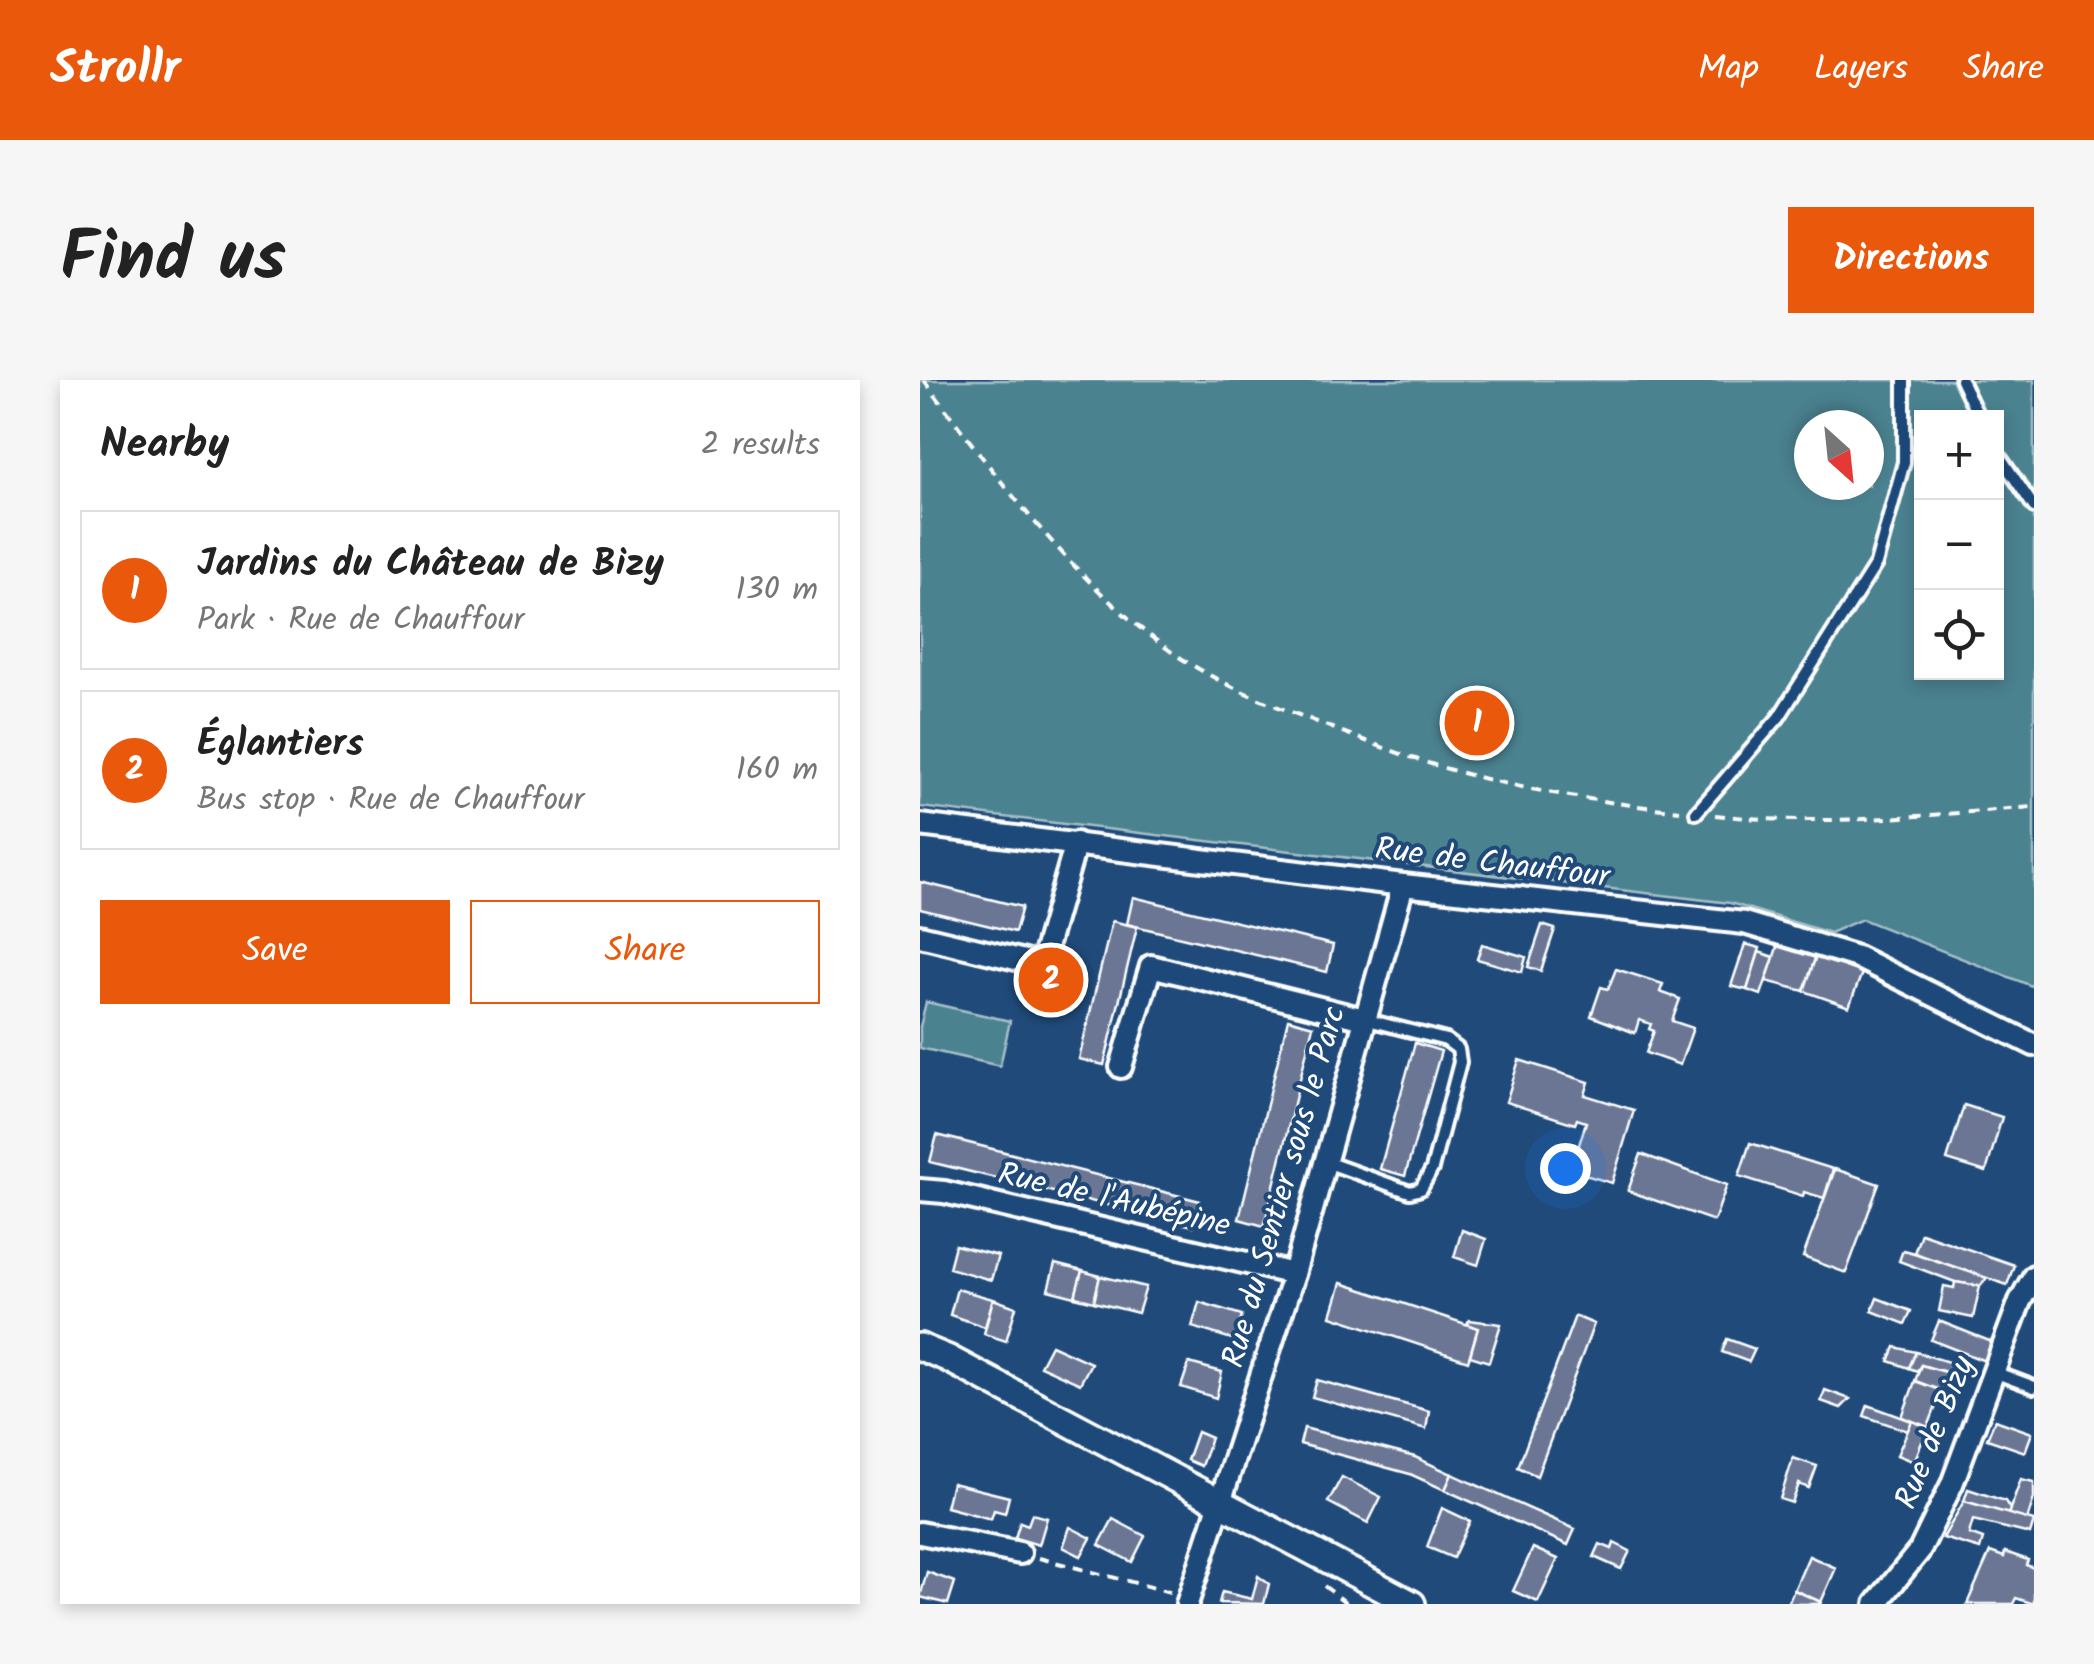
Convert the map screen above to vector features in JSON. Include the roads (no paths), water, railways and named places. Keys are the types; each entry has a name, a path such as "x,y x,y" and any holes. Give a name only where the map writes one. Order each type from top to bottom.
{"street":[{"name":"Rue de Chauffour","path":"920,825 1744,923 1856,956 2034,1045"},
{"path":"920,936 1040,965 1076,843"},
{"name":"Rue du Sentier sous le Parc","path":"1188,1600 1294,1274 1404,885"},
{"path":"1121,1066 1151,966 1364,1019"},
{"name":"Rue de l'Aubépine","path":"920,1190 944,1192 1294,1274"},
{"name":"Rue de Bizy","path":"1876,1604 1920,1550 1952,1484 2020,1302 2034,1276"},
{"path":"920,1347 1412,1604"},
{"path":"920,1535 1020,1553"}],"lane":[{"path":"1696,813 1779,717 1876,564 1904,462 1904,380"},
{"path":"1961,380 1975,410"},
{"path":"2004,463 2034,507"},
{"path":"1325,1162 1410,1192 1421,1189 1432,1170 1460,1062 1458,1049 1446,1040 1364,1019"},
{"path":"1994,1372 2034,1387"}],"place":[{"name":"Jardins du Château de Bizy","path":"1477,723"},
{"name":"Églantiers","path":"1051,980"}]}
